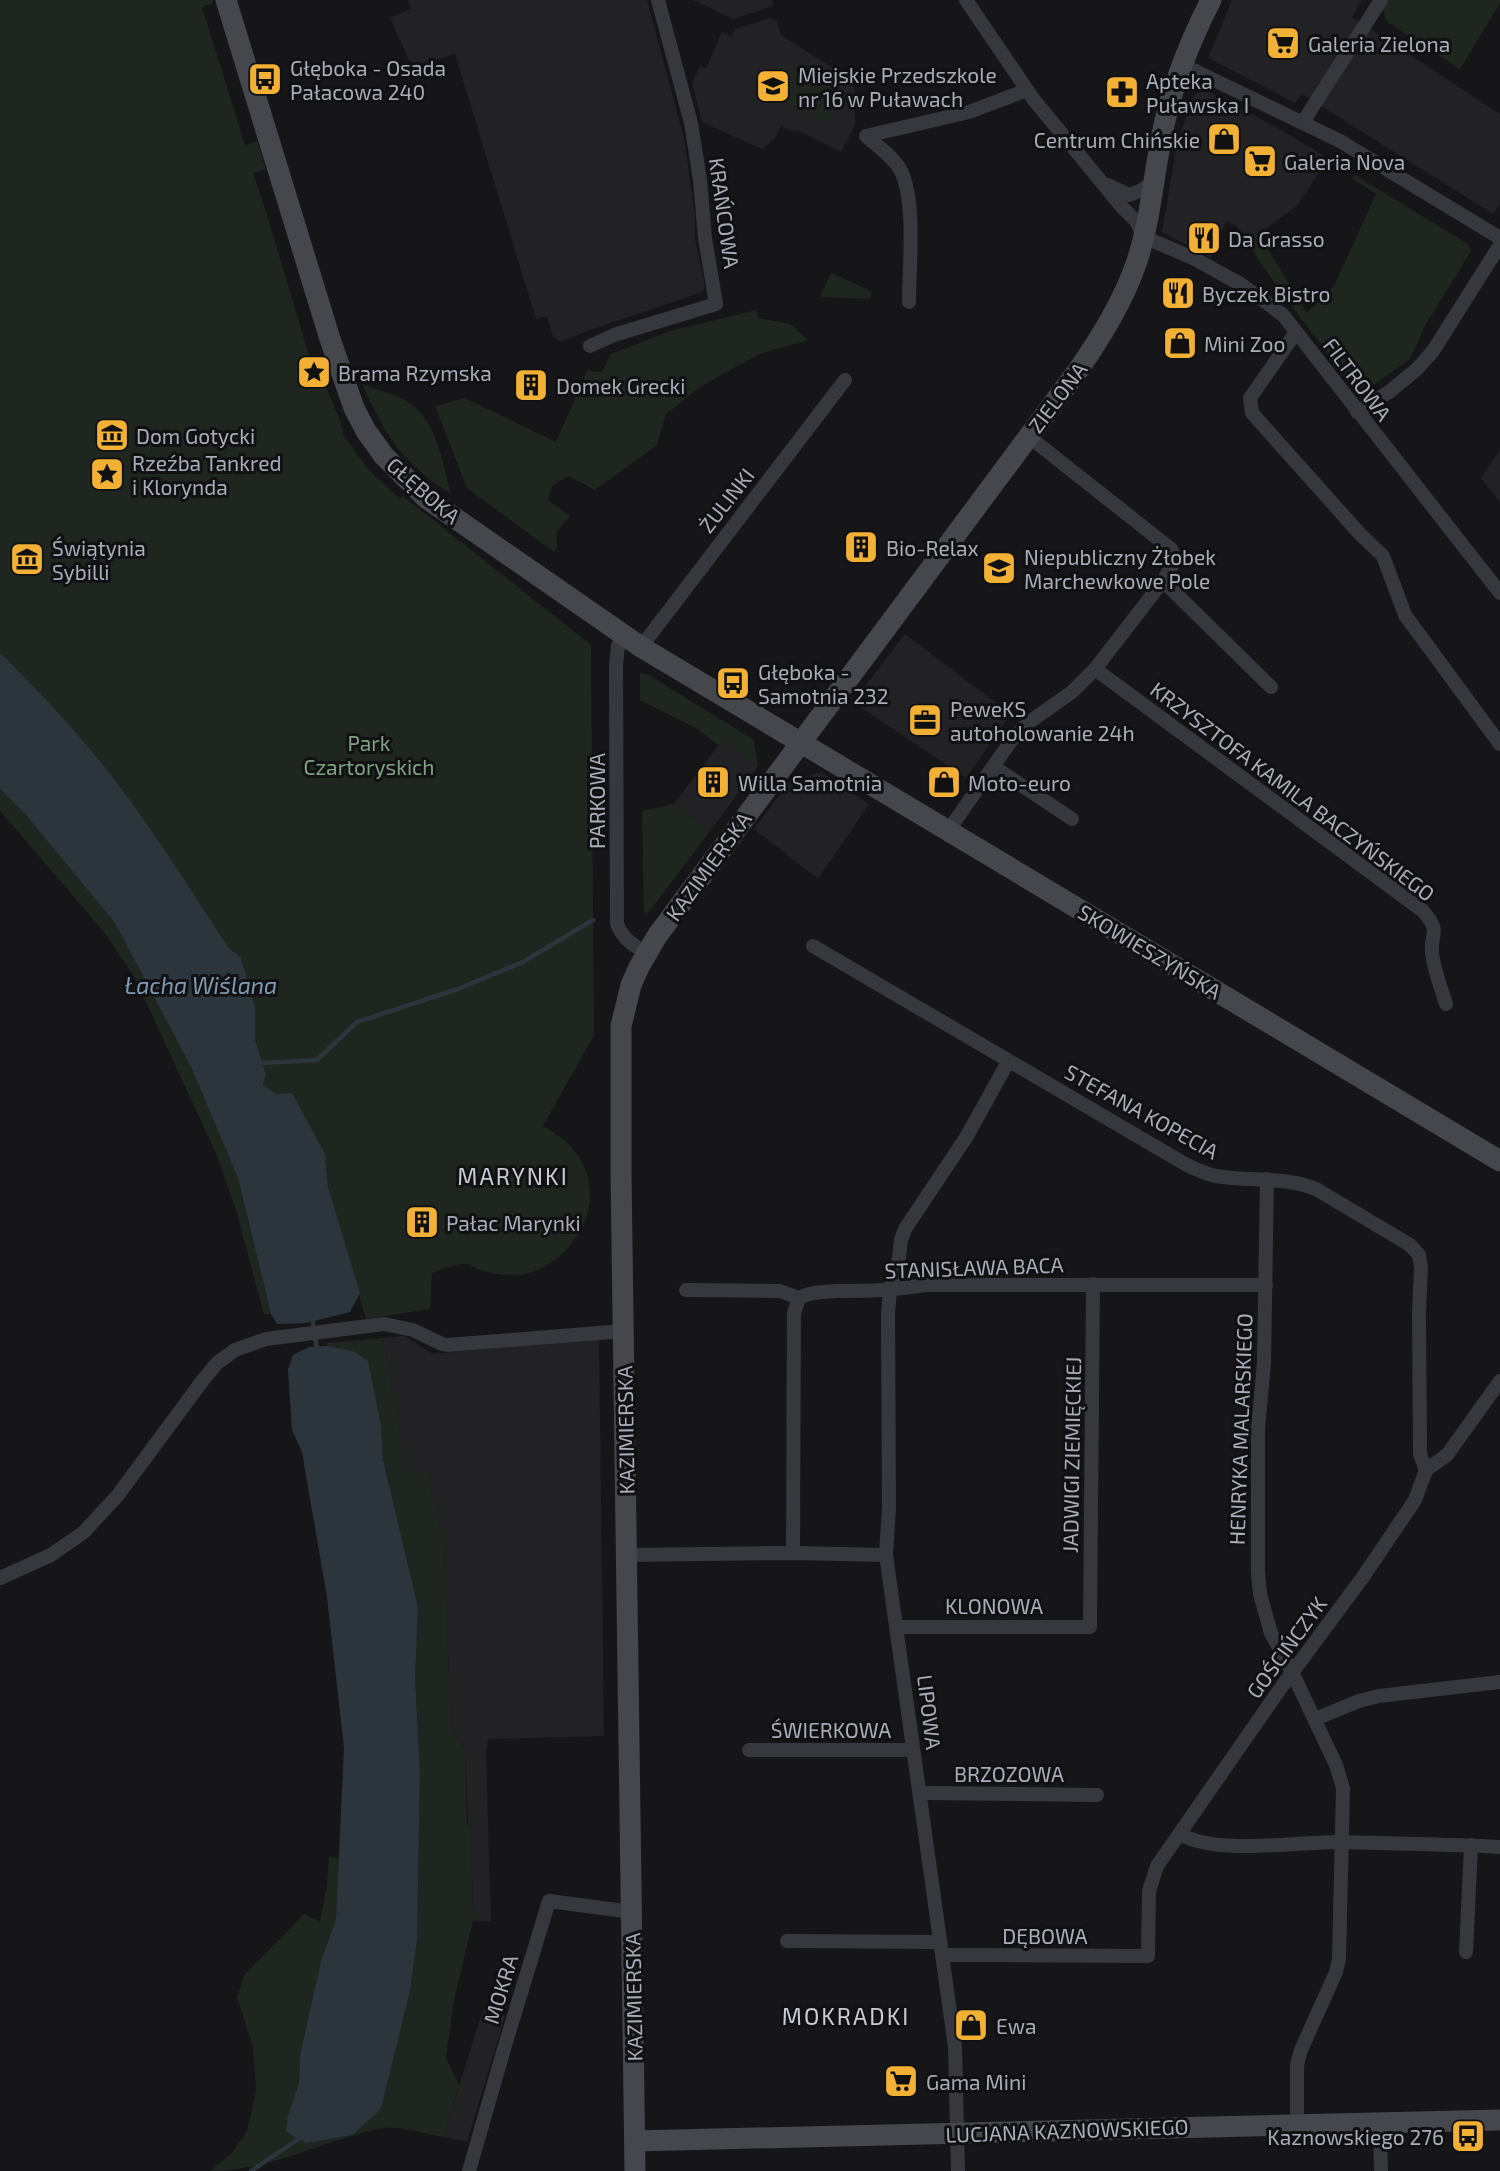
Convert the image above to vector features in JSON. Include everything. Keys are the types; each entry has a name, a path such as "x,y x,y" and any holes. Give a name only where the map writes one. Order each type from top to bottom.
{"main road":[{"name":"GŁĘBOKA","path":"226,0 341,375 354,408 383,456 426,498 622,636 799,743"},
{"name":"ZIELONA","path":"799,743 1079,369 1115,313 1128,286 1144,237 1161,137 1181,64 1211,0"},
{"name":"SKOWIESZYŃSKA","path":"799,743 1500,1161"},
{"name":"KAZIMIERSKA","path":"635,2171 621,1026 631,985 646,953 799,743"},
{"name":"LUCJANA KAZNOWSKIEGO","path":"635,2141 1500,2120"}],"street":[{"name":"KRAŃCOWA","path":"590,346 614,335 716,304 691,123 658,0"},
{"path":"966,0 1027,90 1136,221 1144,237"},
{"path":"1303,122 1381,0"},
{"path":"1181,64 1303,122 1374,160 1500,238"},
{"path":"909,302 908,195 901,170 866,136 969,113 1027,90"},
{"path":"1104,183 1129,195 1153,182"},
{"name":"FILTROWA","path":"1144,237 1195,259 1242,285 1283,316 1500,593"},
{"path":"1357,412 1389,392 1417,369 1433,351 1500,245"},
{"path":"1296,332 1250,398 1252,413 1383,556 1405,615 1500,744"},
{"name":"ŻULINKI","path":"641,647 845,380"},
{"path":"948,831 1012,741 1028,723 1072,691 1095,668 1163,581 1176,559 1171,549 1028,436"},
{"path":"1163,581 1271,687"},
{"name":"PARKOWA","path":"622,636 616,665 617,924 622,935 646,953"},
{"name":"KRZYSZTOFA KAMILA BACZYŃSKIEGO","path":"1095,668 1423,911 1432,922 1435,935 1432,952 1446,1004"},
{"path":"994,767 1072,819"},
{"name":"STEFANA KOPECIA","path":"813,946 1201,1172 1215,1176 1294,1182 1316,1189 1410,1245 1419,1255 1421,1267 1420,1454 1426,1470"},
{"name":"LIPOWA","path":"958,2171 955,2047 886,1555 889,1508 888,1314 890,1290 905,1229 967,1136 1009,1062"},
{"name":"HENRYKA MALARSKIEGO","path":"1267,1179 1264,1363 1258,1429 1258,1572 1262,1603 1271,1633 1315,1719 1336,1765 1343,1788 1339,1959 1297,2065 1297,2124"},
{"name":"JADWIGI ZIEMIĘCKIEJ","path":"1090,1627 1093,1284"},
{"name":"STANISŁAWA BACA","path":"687,1290 780,1291 799,1298 804,1294 890,1290 926,1285 1266,1285"},
{"path":"793,1553 794,1319 799,1298"},
{"path":"0,1578 51,1555 84,1532 118,1495 217,1363 235,1350 266,1339 384,1324 413,1330 442,1345 623,1331"},
{"name":"GOŚCIŃCZYK","path":"1148,1956 1149,1891 1157,1866 1292,1672 1363,1577 1410,1507 1426,1470 1447,1455 1500,1381"},
{"path":"626,1555 886,1555"},
{"name":"KLONOWA","path":"897,1627 1090,1627"},
{"path":"1315,1719 1379,1696 1500,1682"},
{"name":"ŚWIERKOWA","path":"750,1750 913,1750"},
{"name":"BRZOZOWA","path":"920,1793 1097,1795"},
{"path":"1180,1833 1190,1840 1210,1844 1295,1845 1342,1842 1500,1847"},
{"path":"1466,1951 1471,1845"},
{"name":"MOKRA","path":"469,2171 549,1901 632,1912"},
{"name":"DĘBOWA","path":"787,1941 1148,1956"},
{"path":"1380,2122 1381,2171"}],"shaded area":[{"path":"408,0 647,0 684,138 695,216 695,239 705,286 702,292 560,342 553,336 547,316 536,319 455,54 412,67 390,18 411,9"},
{"path":"693,0 772,0 773,6 733,19"},
{"path":"1232,0 1362,0 1352,17 1500,114 1500,204 1493,214 1302,94 1295,103 1208,58"},
{"name":"Miejskie Przedszkole nr 16 w Puławach","path":"770,18 777,21 781,35 850,79 855,89 855,125 841,152 797,130 795,132 781,126 775,138 762,149 702,122 692,83 700,66 706,68 722,32 732,36 735,29"},
{"path":"1205,90 1328,158 1297,206 1247,242 1235,225 1226,221 1211,258 1162,232 1177,143 1195,94"},
{"path":"1500,450 1500,502 1481,478"},
{"path":"905,634 1011,714 966,778 853,702"},
{"path":"723,739 758,766 710,831 674,804"},
{"path":"821,772 869,804 818,879 754,829 790,781"},
{"path":"405,1336 432,1354 599,1338 604,1736 488,1739 486,1749 491,1922 473,1921 471,1826 468,1825 465,1749 451,1731 444,1545 427,1470 407,1474 383,1338"},
{"path":"483,2010 505,2016 467,2142 443,2137"}],"green space":[{"name":"Park Czartoryskich","path":"0,0 212,0 213,3 202,7 245,145 257,141 266,169 253,173 314,372 317,380 323,380 344,436 368,469 400,499 403,496 591,645 594,1035 543,1126 569,1145 582,1161 589,1181 589,1207 585,1221 568,1248 543,1268 529,1273 500,1275 468,1264 455,1265 432,1273 430,1309 366,1319 328,1187 325,1154 277,1094 263,1085 266,1075 255,1039 255,1007 241,958 228,947 0,685"},
{"path":"1388,0 1500,0 1500,3 1460,69 1386,21 1383,9"},
{"path":"779,64 842,94 828,123 765,93"},
{"path":"1355,175 1468,244 1471,251 1426,324 1410,359 1362,393 1356,389 1285,298 1247,242 1258,233 1307,313 1334,286 1376,194 1353,179"},
{"path":"831,273 871,291 871,299 820,297"},
{"path":"757,310 758,318 790,324 808,340 759,354 700,387 666,414 657,445 595,490 568,476 553,485 548,500 570,516 556,532 557,547 554,552 467,488 435,406 465,398 556,442 587,371 602,372 611,354 670,331"},
{"path":"362,384 403,399 424,417 441,454 451,494 407,459 379,419"},
{"path":"640,673 647,674 754,740 758,766 723,740 718,745 696,728 640,700"},
{"path":"0,789 26,815 115,923 191,1067 238,1178 271,1314 264,1314 236,1210 217,1156 135,978 104,932 0,811"},
{"path":"674,804 710,831 648,913 644,912 642,811"},
{"path":"383,1338 407,1473 427,1470 444,1545 451,1731 465,1749 467,1825 471,1826 473,1921 454,2000 446,2058 459,2085 443,2137 405,2129 384,2128 254,2166 210,2171 232,2153 247,2131 256,2091 253,2047 237,1997 244,1975 304,1914 320,1921 329,1857 339,1858 336,1919 321,1961 300,2055 299,2083 288,2115 381,2109 410,1991 417,1940 420,1771 415,1678 418,1607 383,1458 381,1426 353,1351 327,1346 327,1343"}],"water":[{"name":"Łacha Wiślana","path":"0,653 61,716 104,766 132,803 228,947 241,958 255,1007 255,1039 266,1075 263,1085 277,1094 292,1093 325,1154 328,1187 360,1293 350,1312 306,1323 277,1324 271,1314 238,1178 191,1067 115,923 26,815 0,789"},
{"path":"327,1346 353,1351 368,1361 381,1426 383,1459 418,1607 415,1678 420,1771 417,1940 410,1991 381,2109 352,2135 306,2143 286,2132 288,2115 299,2083 300,2055 321,1961 336,1919 344,1748 327,1597 302,1452 292,1430 288,1369 293,1355 309,1347"}],"waterway":[{"path":"262,1063 317,1060 357,1022 458,989 523,962 593,920"},
{"path":"312,1317 317,1349"},
{"path":"251,2171 303,2136"}],"place":[{"name":"Galeria Zielona","path":"1283,43"},
{"name":"Głęboka - Osada Pałacowa 240","path":"265,79"},
{"name":"Miejskie Przedszkole nr 16 w Puławach","path":"773,86"},
{"name":"Apteka Puławska I","path":"1122,92"},
{"name":"Centrum Chińskie","path":"1224,139"},
{"name":"Galeria Nova","path":"1260,161"},
{"name":"Da Grasso","path":"1204,238"},
{"name":"Byczek Bistro","path":"1178,293"},
{"name":"Mini Zoo","path":"1180,343"},
{"name":"Brama Rzymska","path":"314,372"},
{"name":"Domek Grecki","path":"531,385"},
{"name":"Dom Gotycki","path":"112,435"},
{"name":"Rzeźba Tankred i Klorynda","path":"107,474"},
{"name":"Bio-Relax","path":"861,547"},
{"name":"Świątynia Sybilli","path":"27,559"},
{"name":"Niepubliczny Żłobek Marchewkowe Pole","path":"999,568"},
{"name":"Głęboka - Samotnia 232","path":"733,683"},
{"name":"PeweKS autoholowanie 24h","path":"925,720"},
{"name":"Willa Samotnia","path":"713,782"},
{"name":"Moto-euro","path":"944,782"},
{"name":"Pałac Marynki","path":"422,1222"},
{"name":"Ewa","path":"971,2025"},
{"name":"Gama Mini","path":"901,2081"},
{"name":"Kaznowskiego 276","path":"1468,2136"}],"district":[{"name":"MARYNKI","path":"513,1176"},
{"name":"MOKRADKI","path":"846,2016"}]}
